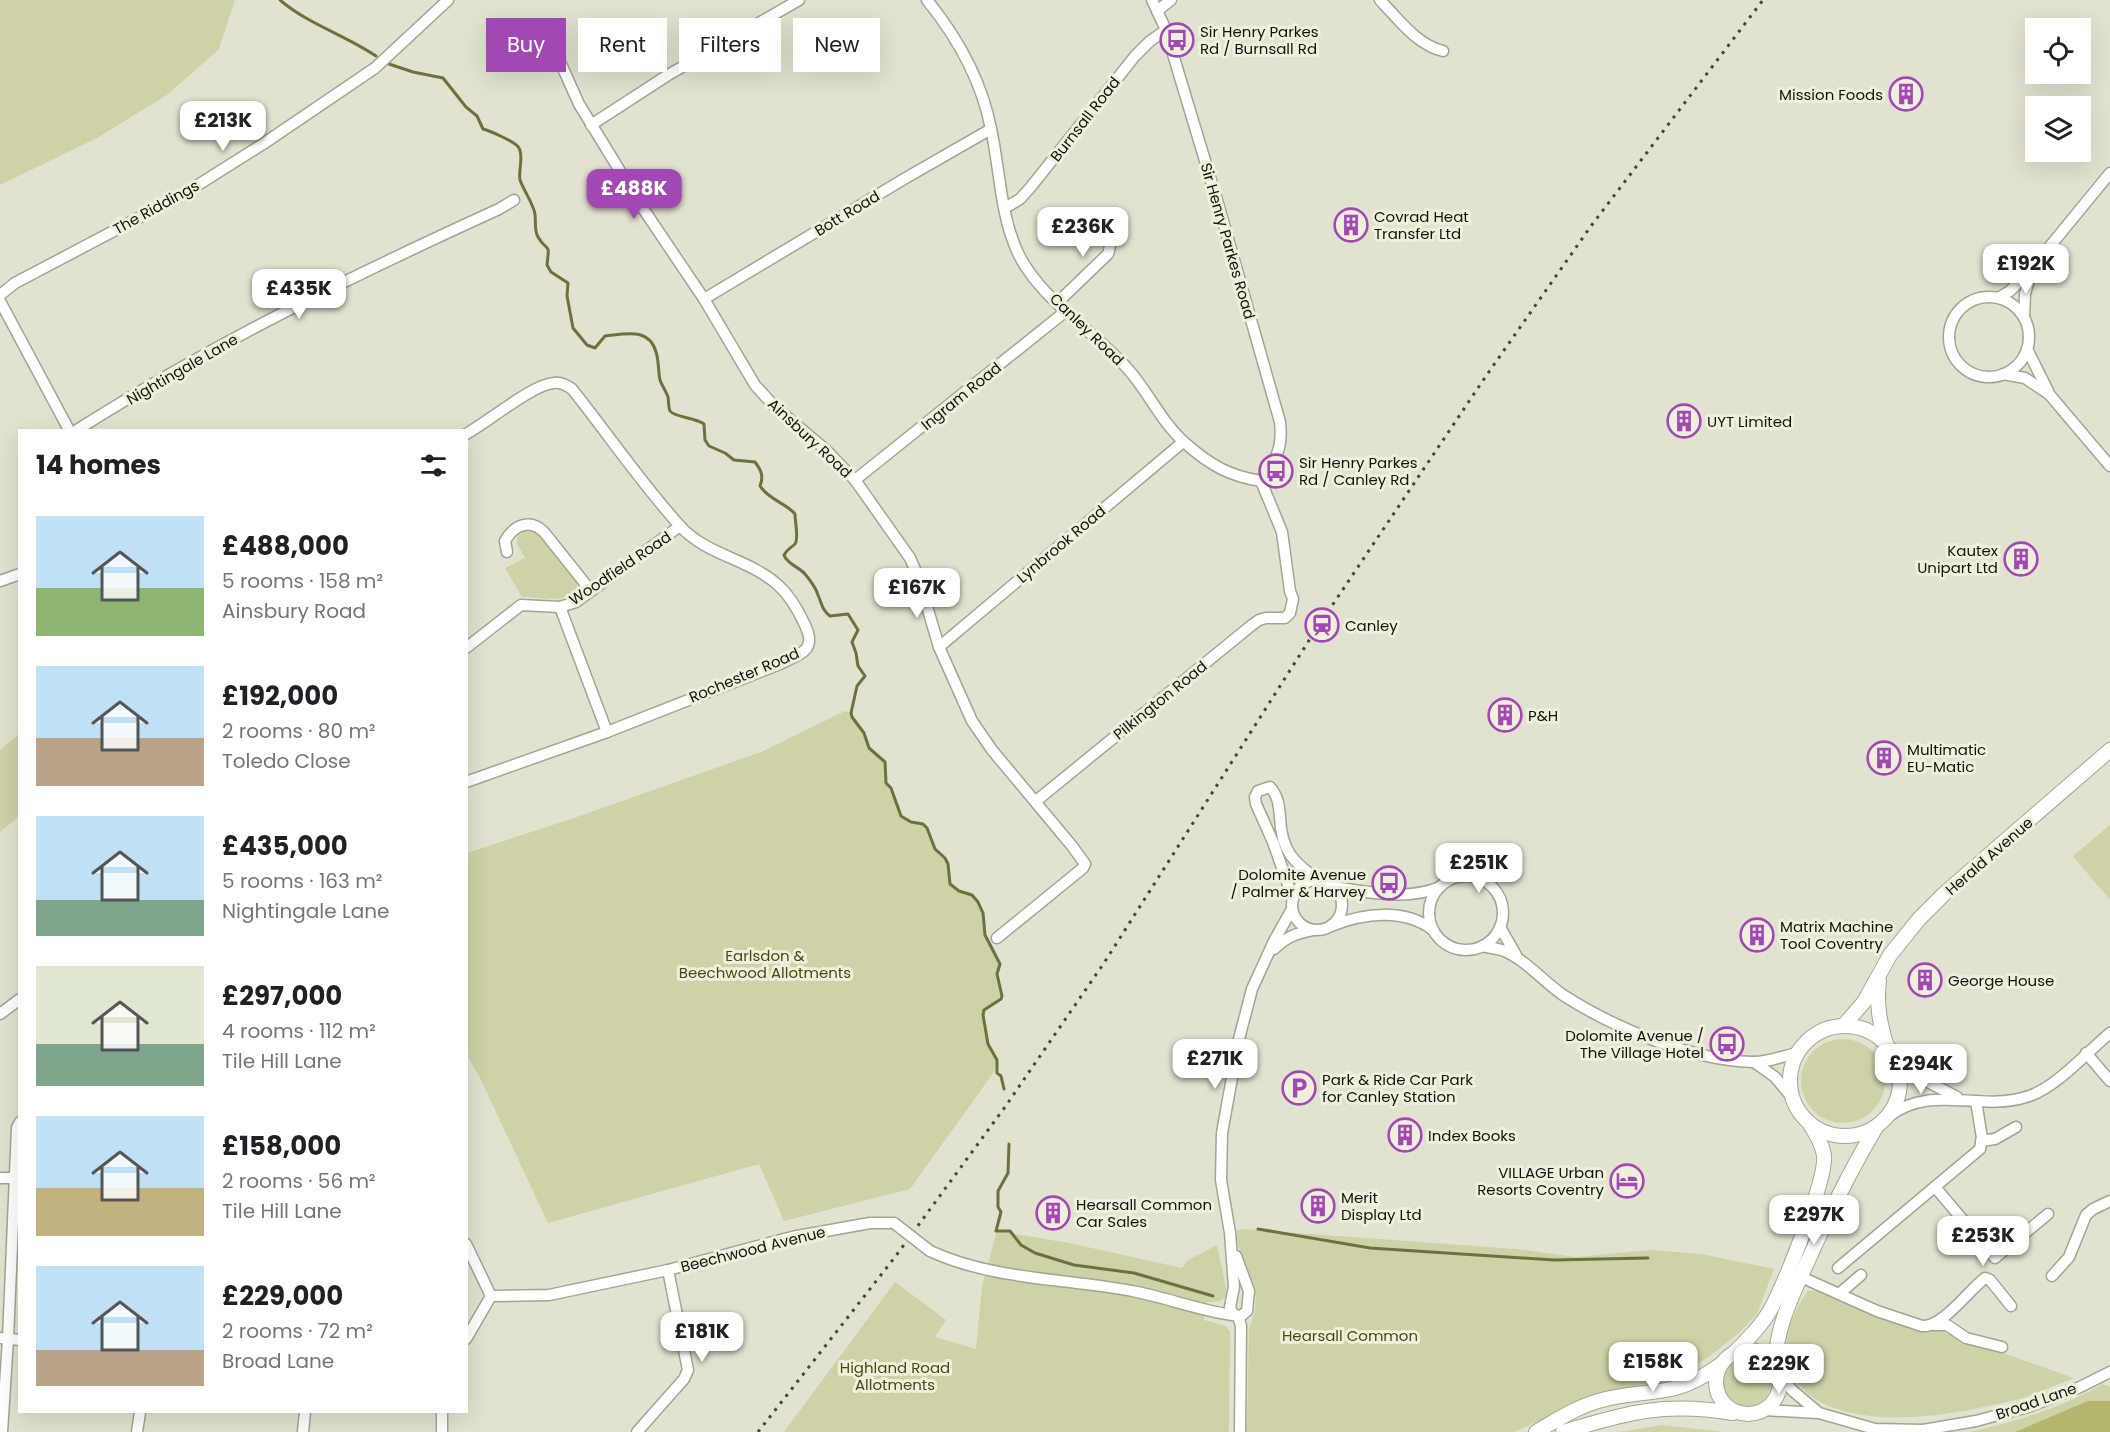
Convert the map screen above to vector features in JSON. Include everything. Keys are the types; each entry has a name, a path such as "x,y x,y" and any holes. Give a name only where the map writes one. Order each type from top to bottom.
{"main road":[{"name":"Herald Avenue","path":"1844,1025 1864,1002 1890,955 1903,938 1945,893 2110,750"},
{"name":"Herald Avenue","path":"1880,972 1877,996 1880,1022 1887,1044"},
{"path":"1536,1432 1589,1404 1635,1393 1677,1388 1696,1380 1720,1365 1756,1329 1772,1307 1797,1246 1823,1171 1824,1156 1821,1144 1791,1095 1789,1079 1791,1065 1797,1053 1814,1036 1832,1027 1844,1025 1863,1028 1887,1044 1899,1072 1900,1084 1894,1108 1888,1118 1875,1129 1863,1134 1842,1136 1823,1132 1810,1125"},
{"path":"1563,1432 1648,1409 1691,1408 1756,1413 1772,1403 1780,1386 1778,1339 1801,1277 1826,1220 1875,1129"},
{"path":"1734,1353 1746,1350 1760,1352 1778,1371"},
{"path":"1720,1365 1716,1379 1717,1394 1726,1407 1738,1413"}],"street":[{"name":"The Riddings","path":"0,295 15,283 182,195 332,98 375,68 448,0"},
{"path":"591,125 668,75 800,0"},
{"name":"Canley Road","path":"927,0 945,22 969,65 987,109 1010,234 1019,255 1032,275 1066,311 1130,370 1184,442 1226,473 1261,481"},
{"name":"Sir Henry Parkes Road","path":"1152,0 1166,30 1280,422 1282,439 1278,456 1261,481"},
{"path":"1157,11 1171,0"},
{"path":"1380,0 1420,39 1432,48 1443,51"},
{"name":"Burnsall Road","path":"1005,208 1020,199 1030,188 1135,56 1150,41 1166,30"},
{"name":"Ainsbury Road","path":"565,72 591,125 704,299 755,385 855,480 910,558 918,576 939,647 972,721 992,750 1036,801 1085,864 997,938"},
{"name":"Bott Road","path":"704,299 992,129"},
{"path":"1998,298 2010,291 2033,267 2110,173"},
{"name":"Nightingale Lane","path":"79,429 210,351 314,296 514,200"},
{"path":"1058,303 1108,254 1111,247 1109,238 1114,218"},
{"path":"2024,318 2025,294 2033,267"},
{"path":"1980,298 1998,298 2018,309 2024,318 2028,328 2027,349 2022,360 2003,374 1990,377 1978,376 1968,371 1953,354 1949,335 1954,317 1961,308 1980,298"},
{"path":"0,301 68,429"},
{"name":"Ingram Road","path":"855,480 1066,311"},
{"path":"2027,349 2049,394 2110,466"},
{"path":"2003,374 2025,378 2049,394"},
{"name":"Rochester Road","path":"468,433 538,387 554,383 564,384 572,389 680,526 700,543 764,574 779,586 801,616 811,642 807,649 780,664 607,732 468,781"},
{"name":"Lynbrook Road","path":"939,647 1184,442"},
{"name":"Pilkington Road","path":"1036,801 1258,620 1285,618 1290,613 1293,599 1284,540 1261,481"},
{"path":"507,552 505,541 511,532 524,525 535,524 544,531 591,591"},
{"name":"Woodfield Road","path":"468,646 521,605 560,607 576,602 680,526"},
{"path":"0,581 18,575"},
{"path":"560,607 607,732"},
{"path":"1314,930 1302,925 1294,916 1293,904 1273,842 1256,804 1255,797 1258,791 1270,787 1274,792 1280,805 1284,844 1300,868 1334,887 1397,894 1422,894 1461,876 1476,878 1489,884 1501,901 1503,914 1500,927 1494,937 1482,946 1467,950 1454,948 1442,940 1434,930 1430,918 1430,905 1440,887"},
{"path":"1240,1432 1241,1326 1233,1309 1234,1287 1230,1233 1221,1180 1222,1133 1247,1003 1257,974 1293,904 1296,892 1306,883 1320,880"},
{"path":"1329,927 1338,918 1342,907 1341,899 1334,887"},
{"path":"1266,957 1283,940 1298,933 1329,927 1360,917 1390,915 1415,919 1434,930"},
{"path":"1500,927 1509,946 1528,968"},
{"path":"1482,946 1504,951 1579,1005 1627,1030 1687,1051 1754,1062 1797,1053"},
{"path":"0,1014 18,1000"},
{"path":"1888,1118 1905,1106 1914,1103 1947,1098 1999,1102 2039,1093 2110,1033"},
{"path":"2086,1053 2110,1081"},
{"path":"1894,1057 1931,1084 1972,1100"},
{"path":"1754,1062 1775,1077 1791,1095"},
{"path":"1838,1268 1977,1152 1981,1141 1972,1100"},
{"path":"2,1432 9,1339 18,1126"},
{"path":"1981,1141 1995,1139 2016,1127"},
{"path":"0,1178 17,1178"},
{"path":"1935,1187 1995,1258 2048,1214"},
{"path":"2052,1276 2069,1257 2086,1215 2099,1205 2110,1201"},
{"name":"Beechwood Avenue","path":"491,1296 549,1295 668,1270 792,1237 870,1223 894,1223 930,1251 963,1264 998,1273 1137,1292 1201,1308 1233,1309 1239,1298 1248,1304"},
{"path":"1230,1233 1249,1291 1246,1313 1233,1309"},
{"path":"468,1248 491,1296 468,1336"},
{"path":"638,1432 684,1379 688,1371 668,1270"},
{"path":"1839,1294 1861,1275"},
{"path":"1801,1277 1877,1311 1922,1326 1947,1325 1966,1338 2002,1347"},
{"path":"1933,1325 1985,1278 1990,1280 2011,1306"},
{"name":"Broad Lane","path":"1778,1371 1793,1391 1819,1413"},
{"name":"Broad Lane","path":"1764,1410 1819,1413 1875,1429 1923,1430 1976,1421 2014,1411 2109,1374"},
{"path":"137,1432 140,1413"},
{"path":"303,1432 305,1413"},
{"path":"442,1413 442,1432"}],"green space":[{"path":"0,0 235,0 219,49 167,95 97,138 0,185"},
{"path":"529,528 535,529 578,580 572,594 556,599 522,597 505,568 525,558 517,544 517,537"},
{"name":"Earlsdon & Beechwood Allotments","path":"845,711 851,713 874,753 885,762 886,783 891,788 901,816 910,822 923,824 927,828 935,849 948,864 950,884 959,891 972,895 983,913 985,935 1000,964 997,974 1002,996 984,1011 983,1015 988,1044 997,1060 996,1069 910,1189 784,1221 759,1164 548,1223 468,1057 468,853 761,752"},
{"path":"18,735 18,817 0,832 0,750"},
{"path":"2110,825 2110,900 2073,856"},
{"path":"1835,1039 1851,1039 1867,1046 1878,1057 1885,1073 1882,1097 1873,1111 1851,1123 1835,1123 1819,1116 1808,1105 1801,1089 1801,1073 1808,1057 1819,1046"},
{"name":"Hearsall Common","path":"1237,1230 1516,1249 1576,1257 1651,1250 1701,1254 1774,1269 1757,1314 1739,1333 1707,1358 1673,1378 1605,1392 1514,1432 1247,1432 1249,1329 1256,1298 1254,1286 1237,1241"},
{"name":"Highland Road Allotments","path":"997,1231 1069,1243 1182,1268 1188,1260 1217,1245 1227,1293 1222,1300 1207,1302 1204,1320 1226,1326 1230,1332 1229,1432 784,1432 895,1282 946,1320 935,1337 976,1349 982,1286"},
{"path":"1823,1290 2074,1378 2018,1399 1939,1415 1882,1417 1854,1414 1829,1406 1808,1394 1793,1376 1786,1354 1788,1332 1796,1311 1808,1291"},
{"path":"1747,1358 1764,1365 1771,1382 1764,1399 1747,1406 1730,1399 1723,1382 1730,1365"},
{"path":"2103,1384 2110,1387 2110,1432 1970,1432 2039,1413"},
{"path":"2088,1401 2110,1401 2110,1432 2015,1432"},
{"path":"1662,1425 1725,1432 1619,1432"}],"waterway":[{"path":"280,0 302,16 376,56"},
{"path":"389,64 443,78 466,107 477,116 483,129 497,134 519,148 520,180 534,210 537,234 548,250 547,265 551,272 568,283 567,296 573,328 587,345 595,348 605,336 620,334 642,335 648,339 656,352 660,380 668,397 670,411 704,424 705,440 709,446 734,460 755,462 761,473 760,486 768,495 795,514 796,542 784,555 809,579 827,614 830,616 848,614 858,630 852,642 858,666 865,676 857,686 852,717 864,733 869,748 885,762 886,783 891,788 901,816 911,822 923,824 927,828 935,849 948,864 950,884 959,891 972,895 983,913 985,935 1000,964 997,974 1002,996 984,1010 983,1015 988,1044 997,1060 997,1073 1001,1076 1004,1089"},
{"path":"1009,1144 1008,1173 998,1191 998,1207 1001,1212 996,1231 1010,1231 1021,1245 1035,1253 1074,1265 1134,1273 1213,1296"},
{"path":"1258,1229 1370,1248 1554,1260 1648,1258"}],"railway":[{"path":"758,1432 895,1257 1005,1107 1104,963 1315,631 1486,376 1591,226 1763,0"}],"place":[{"name":"Sir Henry Parkes Rd / Burnsall Rd","path":"1177,40"},
{"name":"Mission Foods","path":"1906,94"},
{"name":"Covrad Heat Transfer Ltd","path":"1351,225"},
{"name":"UYT Limited","path":"1684,421"},
{"name":"Sir Henry Parkes Rd / Canley Rd","path":"1276,471"},
{"name":"Kautex Unipart Ltd","path":"2021,559"},
{"name":"Canley","path":"1322,625"},
{"name":"P&H","path":"1505,715"},
{"name":"Multimatic EU-Matic","path":"1884,758"},
{"name":"Dolomite Avenue / Palmer & Harvey","path":"1389,883"},
{"name":"Matrix Machine Tool Coventry","path":"1757,935"},
{"name":"George House","path":"1925,980"},
{"name":"Dolomite Avenue / The Village Hotel","path":"1727,1044"},
{"name":"Park & Ride Car Park for Canley Station","path":"1299,1088"},
{"name":"Index Books","path":"1405,1135"},
{"name":"VILLAGE Urban Resorts Coventry","path":"1627,1181"},
{"name":"Merit Display Ltd","path":"1318,1206"},
{"name":"Hearsall Common Car Sales","path":"1053,1213"}]}
